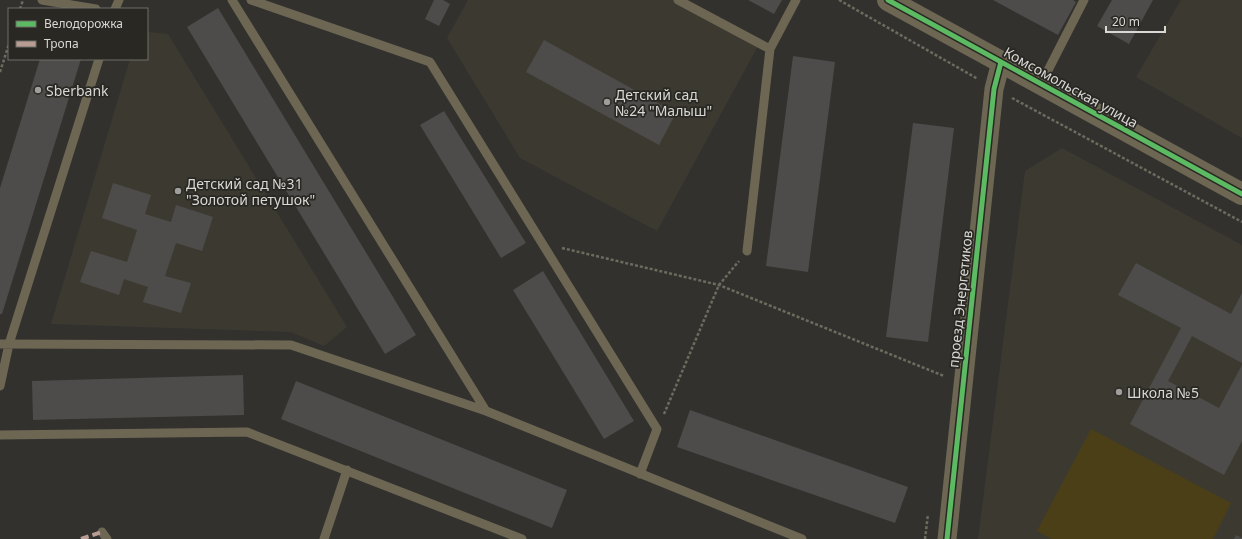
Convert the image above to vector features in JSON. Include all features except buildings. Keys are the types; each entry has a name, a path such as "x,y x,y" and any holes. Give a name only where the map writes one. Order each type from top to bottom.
{"street":[{"name":"Комсомольская улица","path":"888,0 1242,194"},
{"name":"проезд Энергетиков","path":"947,539 994,89 1001,62"}],"lane":[{"path":"42,0 90,8"},
{"path":"232,0 486,412"},
{"path":"251,0 430,62 657,429 640,474"},
{"path":"678,0 770,50"},
{"path":"747,251 770,50 796,0"},
{"path":"1041,84 1084,0"},
{"path":"0,386 5,344 99,60"},
{"path":"5,344 291,345 486,412 802,539"},
{"path":"0,435 247,432 522,539"},
{"path":"324,539 347,470"}],"path":[{"path":"839,0 994,89 1242,222"},
{"path":"0,72 8,47"},
{"path":"542,243 719,285 944,376"},
{"path":"657,429 719,285 747,251"}],"shaded area":[{"name":"Детский сад №24 \"Малыш\"","path":"468,0 677,0 758,46 657,231 520,158 447,38"},
{"path":"1181,0 1242,0 1242,138 1136,77"},
{"name":"Детский сад №31 \"Золотой петушок\"","path":"148,32 168,34 347,327 324,346 291,332 51,324 130,60 148,60"},
{"name":"Школа №5","path":"1062,148 1242,245 1242,539 978,539 1025,171"},
{"path":"1091,429 1231,503 1213,539 1052,539 1037,531"}],"marked path":[{"path":"81,539 102,532"}],"cycle path":[{"path":"888,0 1242,194"},
{"path":"947,539 994,89 1001,62"}],"place":[{"name":"Sberbank","path":"38,90"},
{"name":"Детский сад №24 \"Малыш\"","path":"607,102"},
{"name":"Детский сад №31 \"Золотой петушок\"","path":"178,191"},
{"name":"Школа №5","path":"1119,392"}]}
